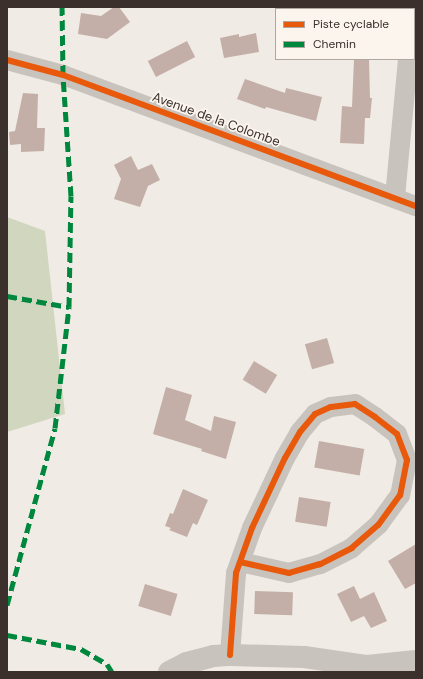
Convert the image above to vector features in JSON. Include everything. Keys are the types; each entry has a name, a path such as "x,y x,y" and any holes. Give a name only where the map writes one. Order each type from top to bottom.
{"street":[{"name":"Avenue de la Colombe","path":"7,60 63,75 416,206"},
{"path":"395,198 408,60"},
{"path":"230,654 236,573 252,528 285,458 300,432 315,414 331,407 355,404 375,417 396,434 407,460 400,495 378,525 352,548 320,564 289,573 240,562"},
{"path":"169,672 187,663 214,656 230,654 304,657 368,666 416,661"}],"green space":[{"path":"7,217 45,231 65,414 7,432"}],"building":[{"path":"114,7 119,7 130,22 107,39 78,34 81,13 101,16"},
{"path":"256,33 259,52 224,58 220,38 239,34 239,37"},
{"path":"187,41 195,57 156,77 148,61"},
{"path":"354,60 369,60 370,98 372,98 370,118 365,118 364,144 340,143 342,106 352,107"},
{"path":"245,79 285,93 286,88 322,97 316,121 266,107 265,109 237,99"},
{"path":"23,93 38,94 37,128 45,128 44,151 21,152 21,144 10,145 9,132 15,131"},
{"path":"131,156 138,170 152,164 160,180 148,186 140,207 114,199 121,179 114,165"},
{"path":"327,338 334,363 312,369 305,344"},
{"path":"254,361 277,375 266,394 243,380"},
{"path":"166,387 192,395 185,420 211,431 214,416 236,422 226,459 201,451 202,449 153,434"},
{"path":"319,441 364,449 360,476 314,468"},
{"path":"183,489 208,500 197,525 193,523 187,537 169,530 171,528 165,526 170,513 173,514"},
{"path":"299,497 331,502 327,527 295,522"},
{"path":"416,544 416,583 405,589 388,561"},
{"path":"145,584 178,594 171,616 138,606"},
{"path":"354,586 360,599 374,592 387,621 371,628 364,616 351,622 337,594"},
{"path":"255,591 293,592 292,615 254,614"}],"marked path":[{"path":"7,605 55,428 69,307 71,196 63,75 62,7"},
{"path":"7,296 69,307"},
{"path":"7,635 81,649 107,664 112,672"}],"cycle path":[{"path":"7,60 63,75 416,206"},
{"path":"230,655 236,573 252,528 285,458 300,432 315,414 331,407 355,404 397,434 407,460 400,495 378,525 352,548 320,564 289,573 240,562"}]}
